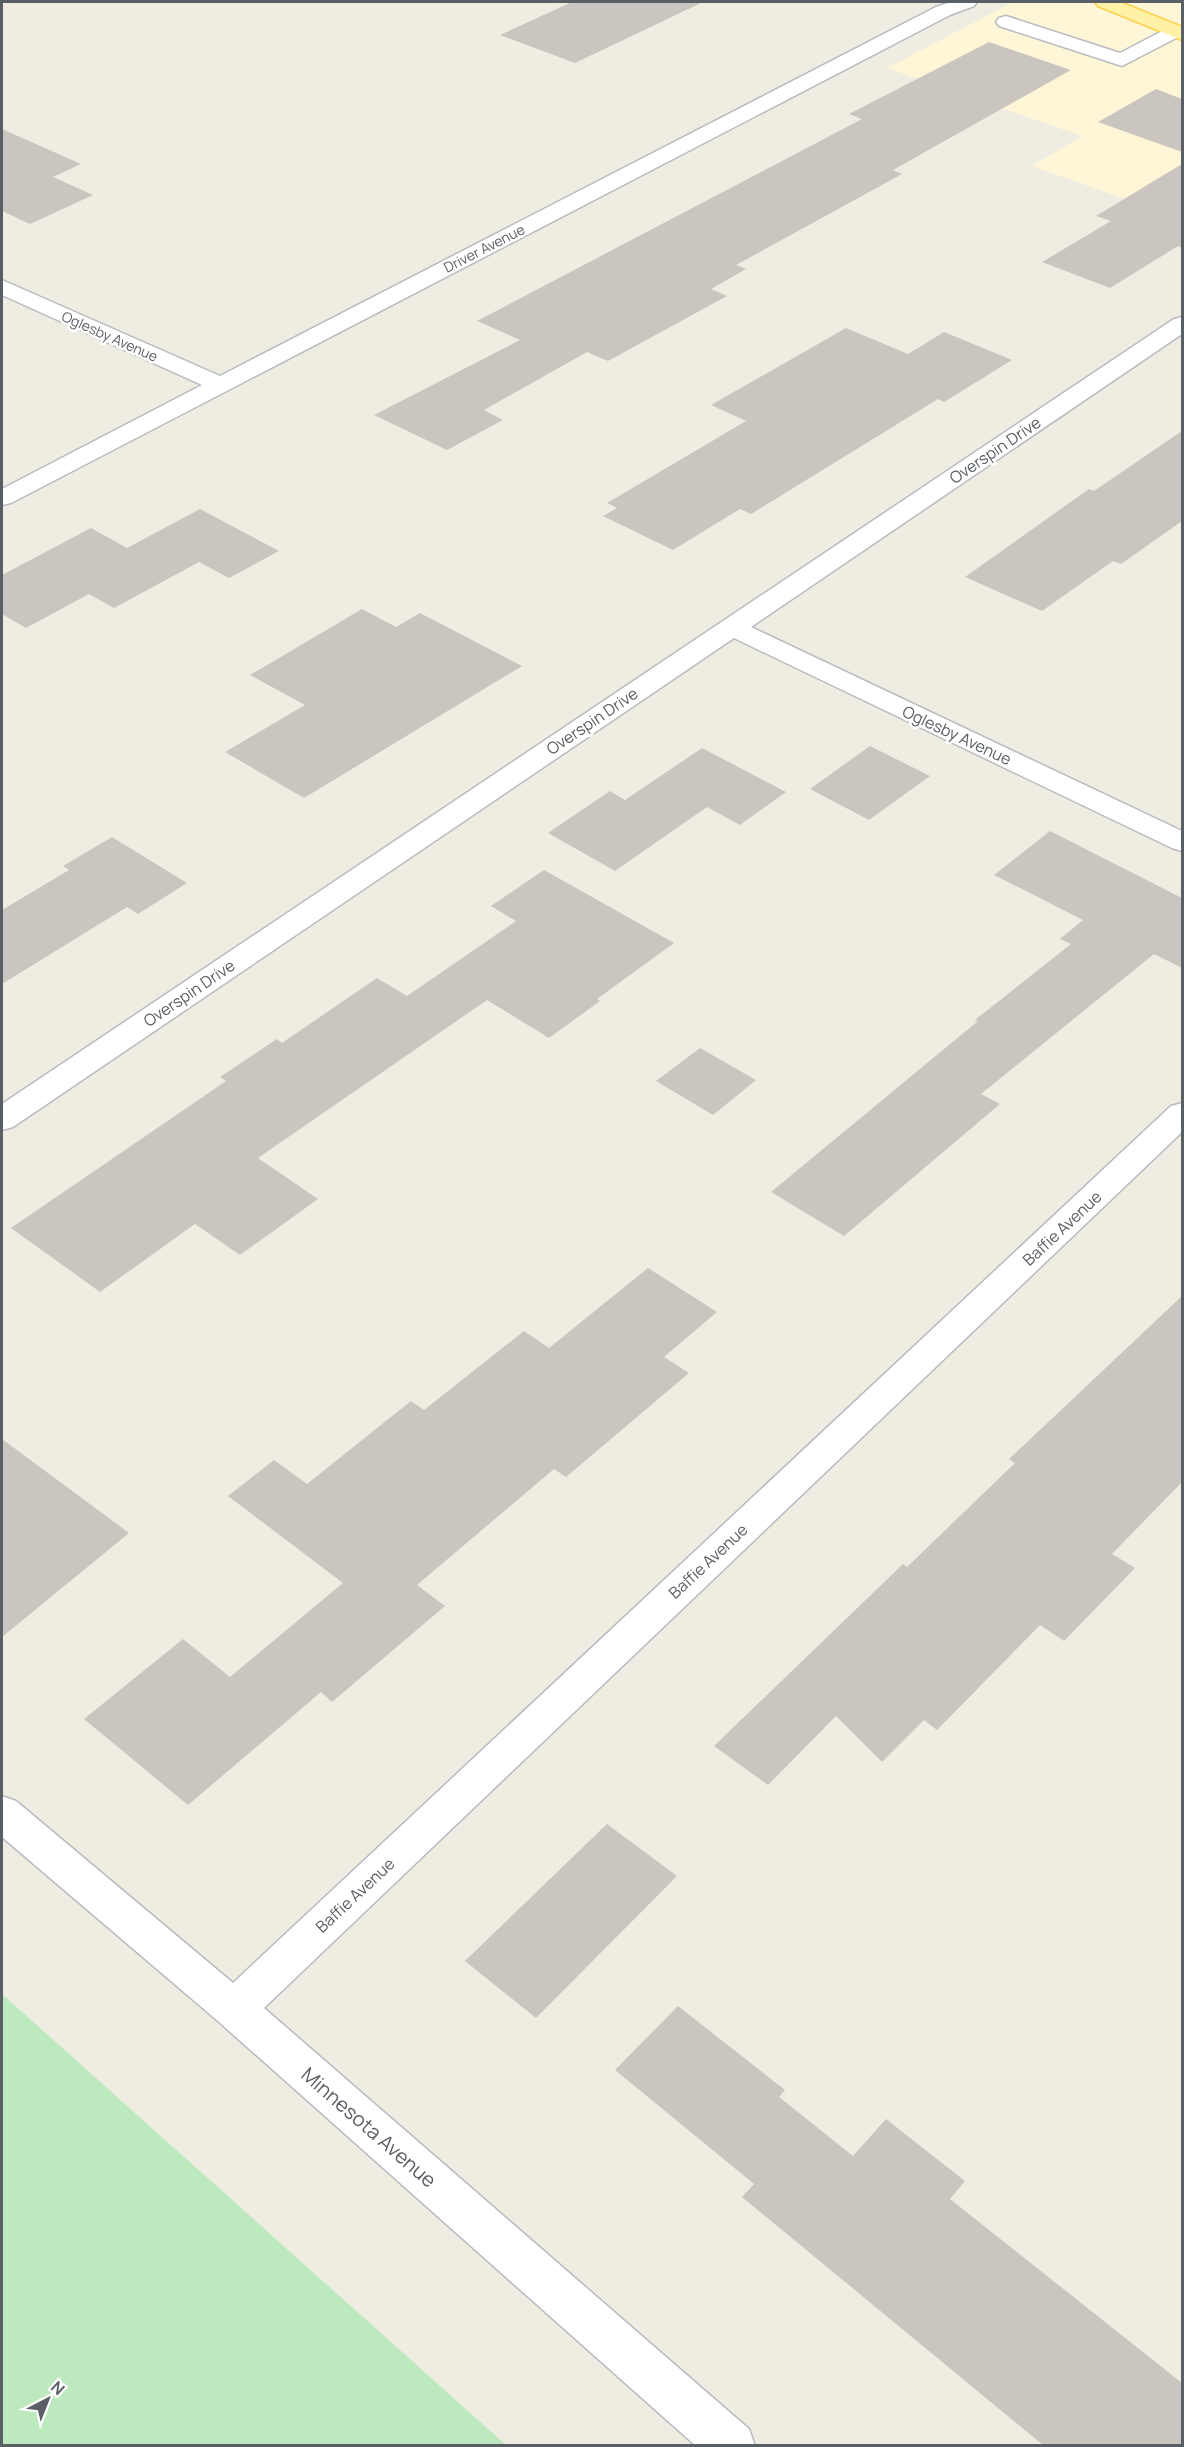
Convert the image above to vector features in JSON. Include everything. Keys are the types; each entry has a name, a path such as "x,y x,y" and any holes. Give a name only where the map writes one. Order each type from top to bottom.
{"main road":[{"path":"1106,2 1179,33"}],"street":[{"name":"Driver Avenue","path":"2,498 933,16 967,2"},
{"path":"1006,22 1122,60 1179,33"},
{"name":"Oglesby Avenue","path":"2,287 219,384"},
{"name":"Overspin Drive","path":"2,1119 1182,324"},
{"name":"Oglesby Avenue","path":"731,627 1182,842"},
{"name":"Baffie Avenue","path":"234,2008 1182,1114"},
{"name":"Minnesota Avenue","path":"2,1813 234,2008 732,2445"}],"shaded area":[{"path":"1013,2 1182,2 1182,219 1032,166 1082,136 887,68"}],"green space":[{"path":"2,1994 506,2445 2,2445"}],"building":[{"path":"572,2 703,2 575,63 500,35"},
{"path":"989,42 1071,70 893,170 902,174 736,265 746,269 711,289 727,296 608,361 587,352 484,410 503,420 447,450 374,415 520,340 477,321 862,119 849,114"},
{"path":"1156,89 1182,99 1182,152 1098,122"},
{"path":"2,129 81,164 53,177 93,195 30,224 2,211"},
{"path":"1182,164 1182,248 1178,246 1110,288 1042,262 1111,221 1096,216"},
{"path":"846,328 908,354 944,332 1012,360 944,402 938,399 751,514 740,509 673,550 603,516 617,508 607,503 746,421 711,405"},
{"path":"1182,431 1182,521 1121,564 1113,561 1042,611 965,577 1089,489 1094,491"},
{"path":"200,509 279,551 229,578 199,562 114,608 89,594 26,628 2,614 2,575 91,528 127,548"},
{"path":"362,609 396,627 420,613 522,666 304,798 225,752 305,705 250,675"},
{"path":"870,746 930,776 869,820 810,789"},
{"path":"702,748 786,792 740,825 707,807 615,871 548,833 610,791 625,800"},
{"path":"1050,831 1182,898 1182,968 1154,954 981,1094 1000,1104 844,1236 771,1192 978,1021 975,1020 1071,944 1060,939 1083,920 994,875"},
{"path":"112,837 187,883 138,914 127,907 2,984 2,910 69,870 63,866"},
{"path":"544,870 674,943 597,999 600,1001 549,1038 487,1000 258,1158 318,1199 240,1255 195,1224 100,1292 11,1228 226,1081 220,1077 277,1039 282,1043 377,978 407,996 516,921 491,906"},
{"path":"700,1048 756,1080 713,1115 656,1081"},
{"path":"648,1268 717,1312 664,1357 689,1373 566,1477 554,1469 417,1585 445,1606 332,1702 321,1692 188,1805 84,1719 183,1639 230,1677 343,1583 228,1496 274,1460 307,1484 411,1401 424,1410 524,1331 549,1348"},
{"path":"1182,1296 1182,1482 1112,1554 1135,1568 1064,1641 1040,1625 937,1730 924,1720 882,1762 836,1716 768,1785 714,1746 903,1564 907,1567 1015,1463 1009,1459"},
{"path":"2,1439 129,1533 2,1637"},
{"path":"607,1824 677,1876 536,2018 465,1961"},
{"path":"678,2006 785,2090 779,2097 853,2156 886,2119 965,2181 950,2199 1182,2383 1182,2445 1043,2445 742,2197 754,2184 615,2070"}]}
